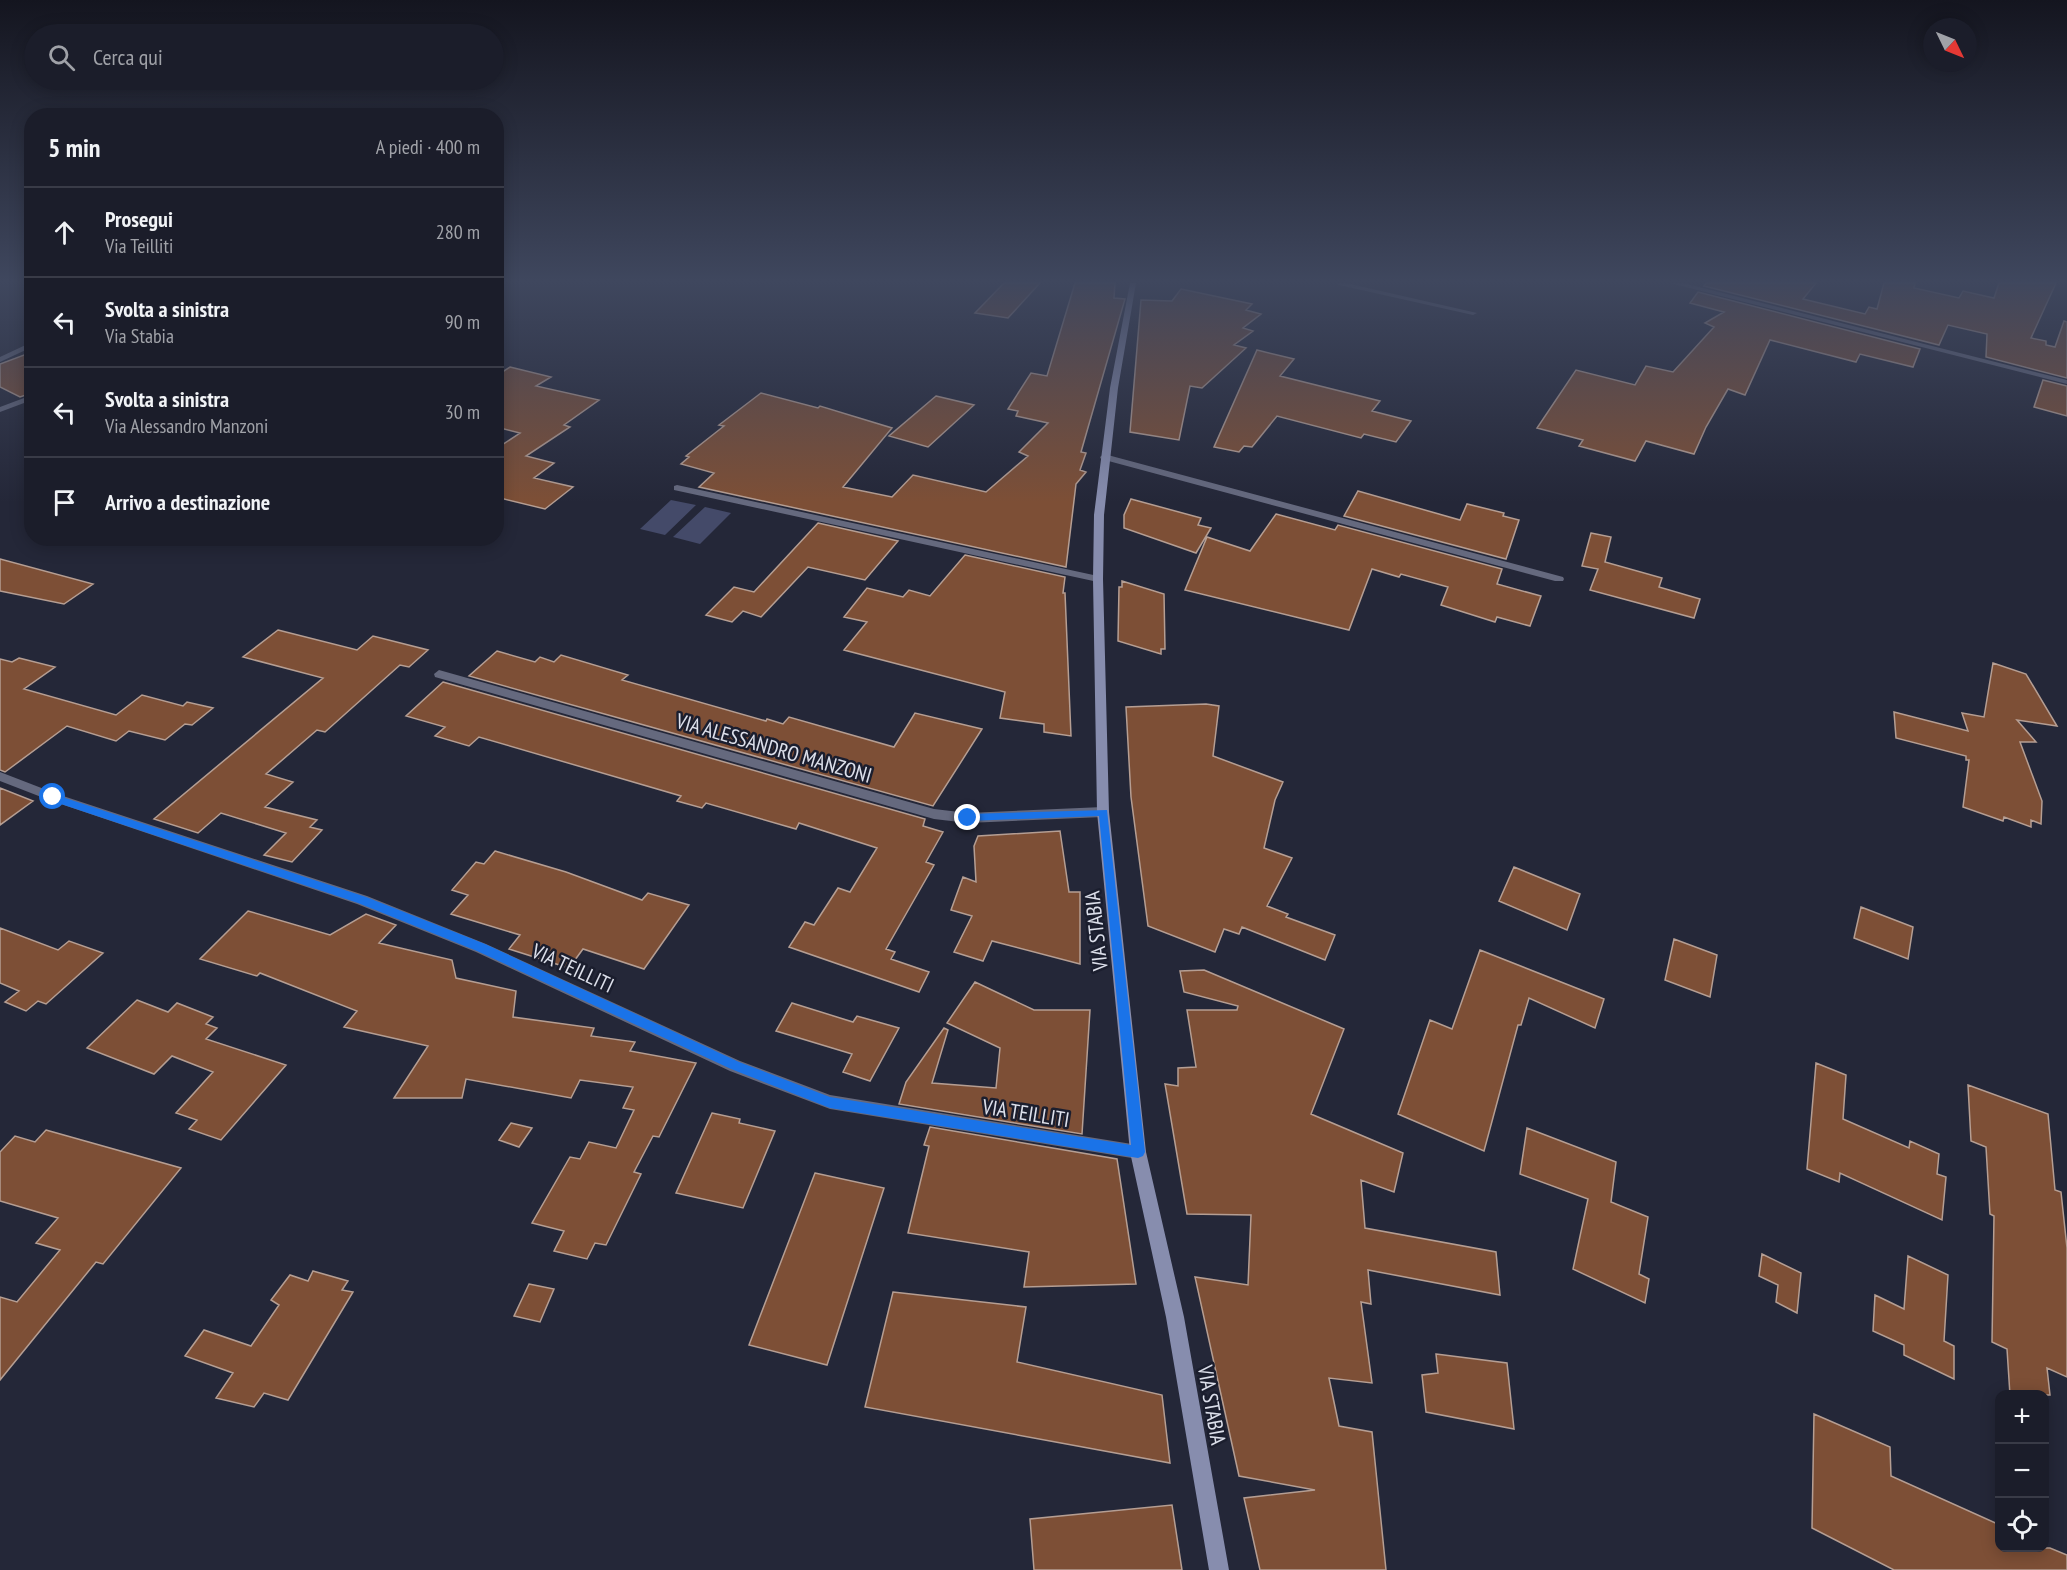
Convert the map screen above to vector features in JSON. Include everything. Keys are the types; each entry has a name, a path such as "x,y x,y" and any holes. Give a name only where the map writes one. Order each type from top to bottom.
{"main road":[{"name":"VIA STABIA","path":"1119,356 1104,457 1099,515 1098,579 1103,812 1138,1152 1175,1317 1219,1570"}],"street":[{"path":"1965,356 2067,382"},
{"path":"0,410 24,400"},
{"path":"1104,457 1559,579"},
{"path":"677,488 1098,579"},
{"name":"VIA ALESSANDRO MANZONI","path":"439,674 934,814 968,818 1103,812"},
{"name":"VIA TEILLITI","path":"0,776 53,797 362,900 481,948 735,1066 830,1102 1138,1152"}],"shaded area":[{"path":"671,500 696,505 665,535 640,529"},
{"path":"705,507 731,513 700,544 673,537"}],"building":[{"path":"24,356 24,396 20,397 0,387 0,364"},
{"path":"1053,356 1109,356 1081,452 1086,453 1080,470 1086,472 1076,484 1066,567 699,487 714,473 681,464 689,457 686,456 724,426 719,425 761,393 818,408 820,406 892,428 843,487 892,497 913,475 986,492 1028,456 1019,452 1048,423 1016,416 1018,411 1008,409 1031,373 1047,376"},
{"path":"1136,356 1237,356 1202,388 1190,386 1179,440 1130,432"},
{"path":"1254,356 1283,356 1294,359 1280,376 1380,401 1372,411 1411,421 1396,442 1364,434 1361,438 1277,416 1252,447 1244,446 1239,452 1214,447"},
{"path":"1687,356 1763,356 1745,395 1728,389 1706,427 1694,454 1646,441 1635,461 1579,446 1583,440 1537,428 1576,370 1635,385 1646,366 1673,372"},
{"path":"1834,356 1859,356 1856,362"},
{"path":"1869,356 1917,356 1913,367"},
{"path":"2067,356 2067,378 1986,357"},
{"path":"510,367 551,377 536,386 599,400 564,425 570,427 526,456 554,463 534,478 573,487 545,509 504,499 504,444 520,433 504,429 504,371"},
{"path":"2043,380 2067,386 2067,416 2034,407"},
{"path":"936,396 974,405 928,447 889,436"},
{"path":"1358,491 1460,520 1467,504 1504,513 1503,516 1519,520 1506,559 1344,516"},
{"path":"1131,499 1201,518 1198,525 1211,528 1196,553 1124,528 1124,515"},
{"path":"1276,514 1335,530 1338,525 1502,569 1497,584 1541,596 1530,626 1497,617 1495,622 1441,605 1448,587 1401,574 1399,577 1372,569 1349,630 1185,590 1207,537 1250,551"},
{"path":"818,523 898,541 865,580 808,567 761,617 743,611 732,622 706,615 734,587 754,592"},
{"path":"1591,533 1611,537 1605,562 1662,578 1659,587 1700,599 1694,618 1590,590 1598,569 1582,566"},
{"path":"965,555 1065,577 1063,593 1065,593 1071,736 1044,732 1044,724 1000,718 1005,692 844,650 867,622 844,617 867,588 903,597 909,590 930,596"},
{"path":"0,559 93,584 64,604 0,591"},
{"path":"1122,581 1164,594 1165,649 1161,649 1161,654 1118,641 1119,587 1122,587"},
{"path":"278,630 357,650 373,636 428,650 409,667 400,665 325,732 317,730 266,774 293,782 265,807 317,820 310,827 322,830 292,862 264,855 286,833 221,813 198,833 154,819 323,678 243,657"},
{"path":"497,651 535,662 540,657 554,662 561,655 628,675 622,680 766,721 767,719 783,724 789,717 894,747 915,713 982,729 933,806 469,676"},
{"path":"19,658 55,667 24,689 116,715 142,695 183,706 187,702 213,708 192,725 185,724 165,740 129,731 116,741 67,726 5,772 0,770 0,659 12,662"},
{"path":"1993,663 2026,674 2057,726 2017,720 2036,742 2020,742 2042,801 2041,824 2031,820 2031,827 2004,817 2003,821 1963,807 1969,760 1966,760 1966,756 1896,738 1894,712 1968,731 1962,713 1984,717"},
{"path":"443,682 925,819 923,826 943,832 926,862 934,865 886,949 895,952 891,959 929,972 919,992 789,947 805,922 814,925 838,888 850,892 877,848 799,823 796,829 706,803 702,808 677,801 681,796 479,737 469,746 435,736 445,727 406,716"},
{"path":"1206,704 1219,706 1213,756 1283,782 1275,800 1264,848 1292,858 1267,906 1288,914 1286,917 1335,935 1325,960 1242,927 1239,934 1224,929 1215,952 1148,926 1131,797 1126,707"},
{"path":"0,788 33,801 0,825"},
{"path":"1060,831 1069,892 1080,892 1080,964 992,941 983,961 954,952 972,916 951,910 963,877 976,882 974,846 978,836"},
{"path":"495,851 566,872 642,900 648,893 689,905 644,969 583,949 569,968 509,949 520,935 451,914 468,895 452,890 476,862 484,864"},
{"path":"1514,867 1580,894 1567,930 1499,901"},
{"path":"1861,907 1913,927 1908,959 1854,938"},
{"path":"248,911 330,935 366,914 396,925 379,943 452,960 456,978 516,991 513,1017 594,1028 591,1036 635,1042 630,1051 696,1063 659,1137 653,1136 634,1172 641,1174 606,1245 595,1243 587,1259 554,1251 564,1231 532,1223 570,1157 580,1159 589,1142 616,1148 634,1110 623,1108 633,1087 580,1080 571,1098 466,1079 462,1098 394,1098 428,1046 344,1027 357,1011 260,973 257,976 200,959"},
{"path":"0,928 58,950 69,941 103,953 46,1004 38,1001 26,1011 5,1002 19,991 0,983"},
{"path":"1674,939 1717,955 1710,997 1665,980"},
{"path":"1480,950 1604,999 1595,1028 1529,998 1521,1025 1518,1025 1484,1151 1398,1114 1430,1020 1452,1029"},
{"path":"1204,970 1344,1029 1311,1114 1403,1153 1394,1192 1361,1180 1365,1228 1496,1252 1500,1295 1368,1270 1371,1304 1361,1302 1372,1383 1329,1378 1339,1426 1372,1432 1386,1570 1260,1570 1244,1498 1315,1490 1239,1476 1195,1277 1248,1285 1251,1215 1187,1214 1165,1084 1178,1086 1178,1068 1196,1067 1187,1010 1237,1010 1238,1006 1184,992 1180,971"},
{"path":"975,982 1034,1010 1090,1010 1082,1134 899,1104 906,1082 944,1028 948,1030 932,1083 996,1088 1000,1048 947,1023"},
{"path":"137,1000 168,1012 177,1003 213,1017 206,1024 217,1028 206,1039 286,1065 221,1140 189,1129 197,1120 176,1113 213,1072 172,1056 154,1074 87,1048"},
{"path":"792,1003 853,1022 857,1016 899,1028 870,1081 843,1072 852,1054 776,1031"},
{"path":"1816,1063 1846,1075 1843,1119 1909,1148 1910,1141 1939,1154 1937,1174 1946,1177 1942,1220 1840,1173 1839,1182 1807,1169"},
{"path":"1968,1085 2048,1114 2055,1190 2061,1192 2067,1248 2067,1377 2047,1368 2050,1395 2049,1390 2010,1390 2007,1349 1992,1342 1994,1216 1990,1214 1986,1147 1971,1141"},
{"path":"712,1113 740,1119 739,1123 775,1131 743,1208 676,1193"},
{"path":"511,1123 532,1128 519,1147 499,1140"},
{"path":"930,1127 1117,1159 1136,1284 1024,1287 1029,1252 908,1233 929,1146 924,1145"},
{"path":"1527,1128 1616,1162 1611,1202 1648,1217 1639,1274 1649,1279 1645,1303 1573,1269 1588,1199 1520,1174"},
{"path":"46,1130 181,1168 103,1264 96,1262 0,1380 0,1297 17,1302 60,1250 36,1243 58,1218 0,1201 0,1152 15,1136 35,1142"},
{"path":"815,1173 884,1188 827,1365 749,1345"},
{"path":"1762,1254 1801,1273 1797,1313 1776,1302 1778,1285 1759,1276"},
{"path":"1908,1256 1948,1275 1944,1341 1954,1346 1954,1379 1904,1355 1904,1345 1873,1331 1875,1295 1904,1309"},
{"path":"313,1271 348,1281 342,1290 353,1292 288,1400 264,1393 254,1407 216,1398 233,1373 185,1356 204,1330 251,1346 279,1305 271,1300 290,1275 308,1281"},
{"path":"529,1284 554,1289 540,1322 514,1316"},
{"path":"893,1292 1026,1307 1017,1362 1162,1395 1170,1463 865,1407"},
{"path":"1436,1354 1507,1363 1514,1429 1426,1412 1422,1375 1438,1373"},
{"path":"1814,1414 1890,1447 1891,1476 1995,1523 1995,1552 2049,1552 2050,1548 2067,1555 2067,1570 1894,1570 1812,1528"},
{"path":"1172,1505 1182,1570 1034,1570 1030,1519"}],"route":[{"path":"53,797 362,900 481,948 735,1066 830,1102 1138,1152 1103,812 968,818"}]}
